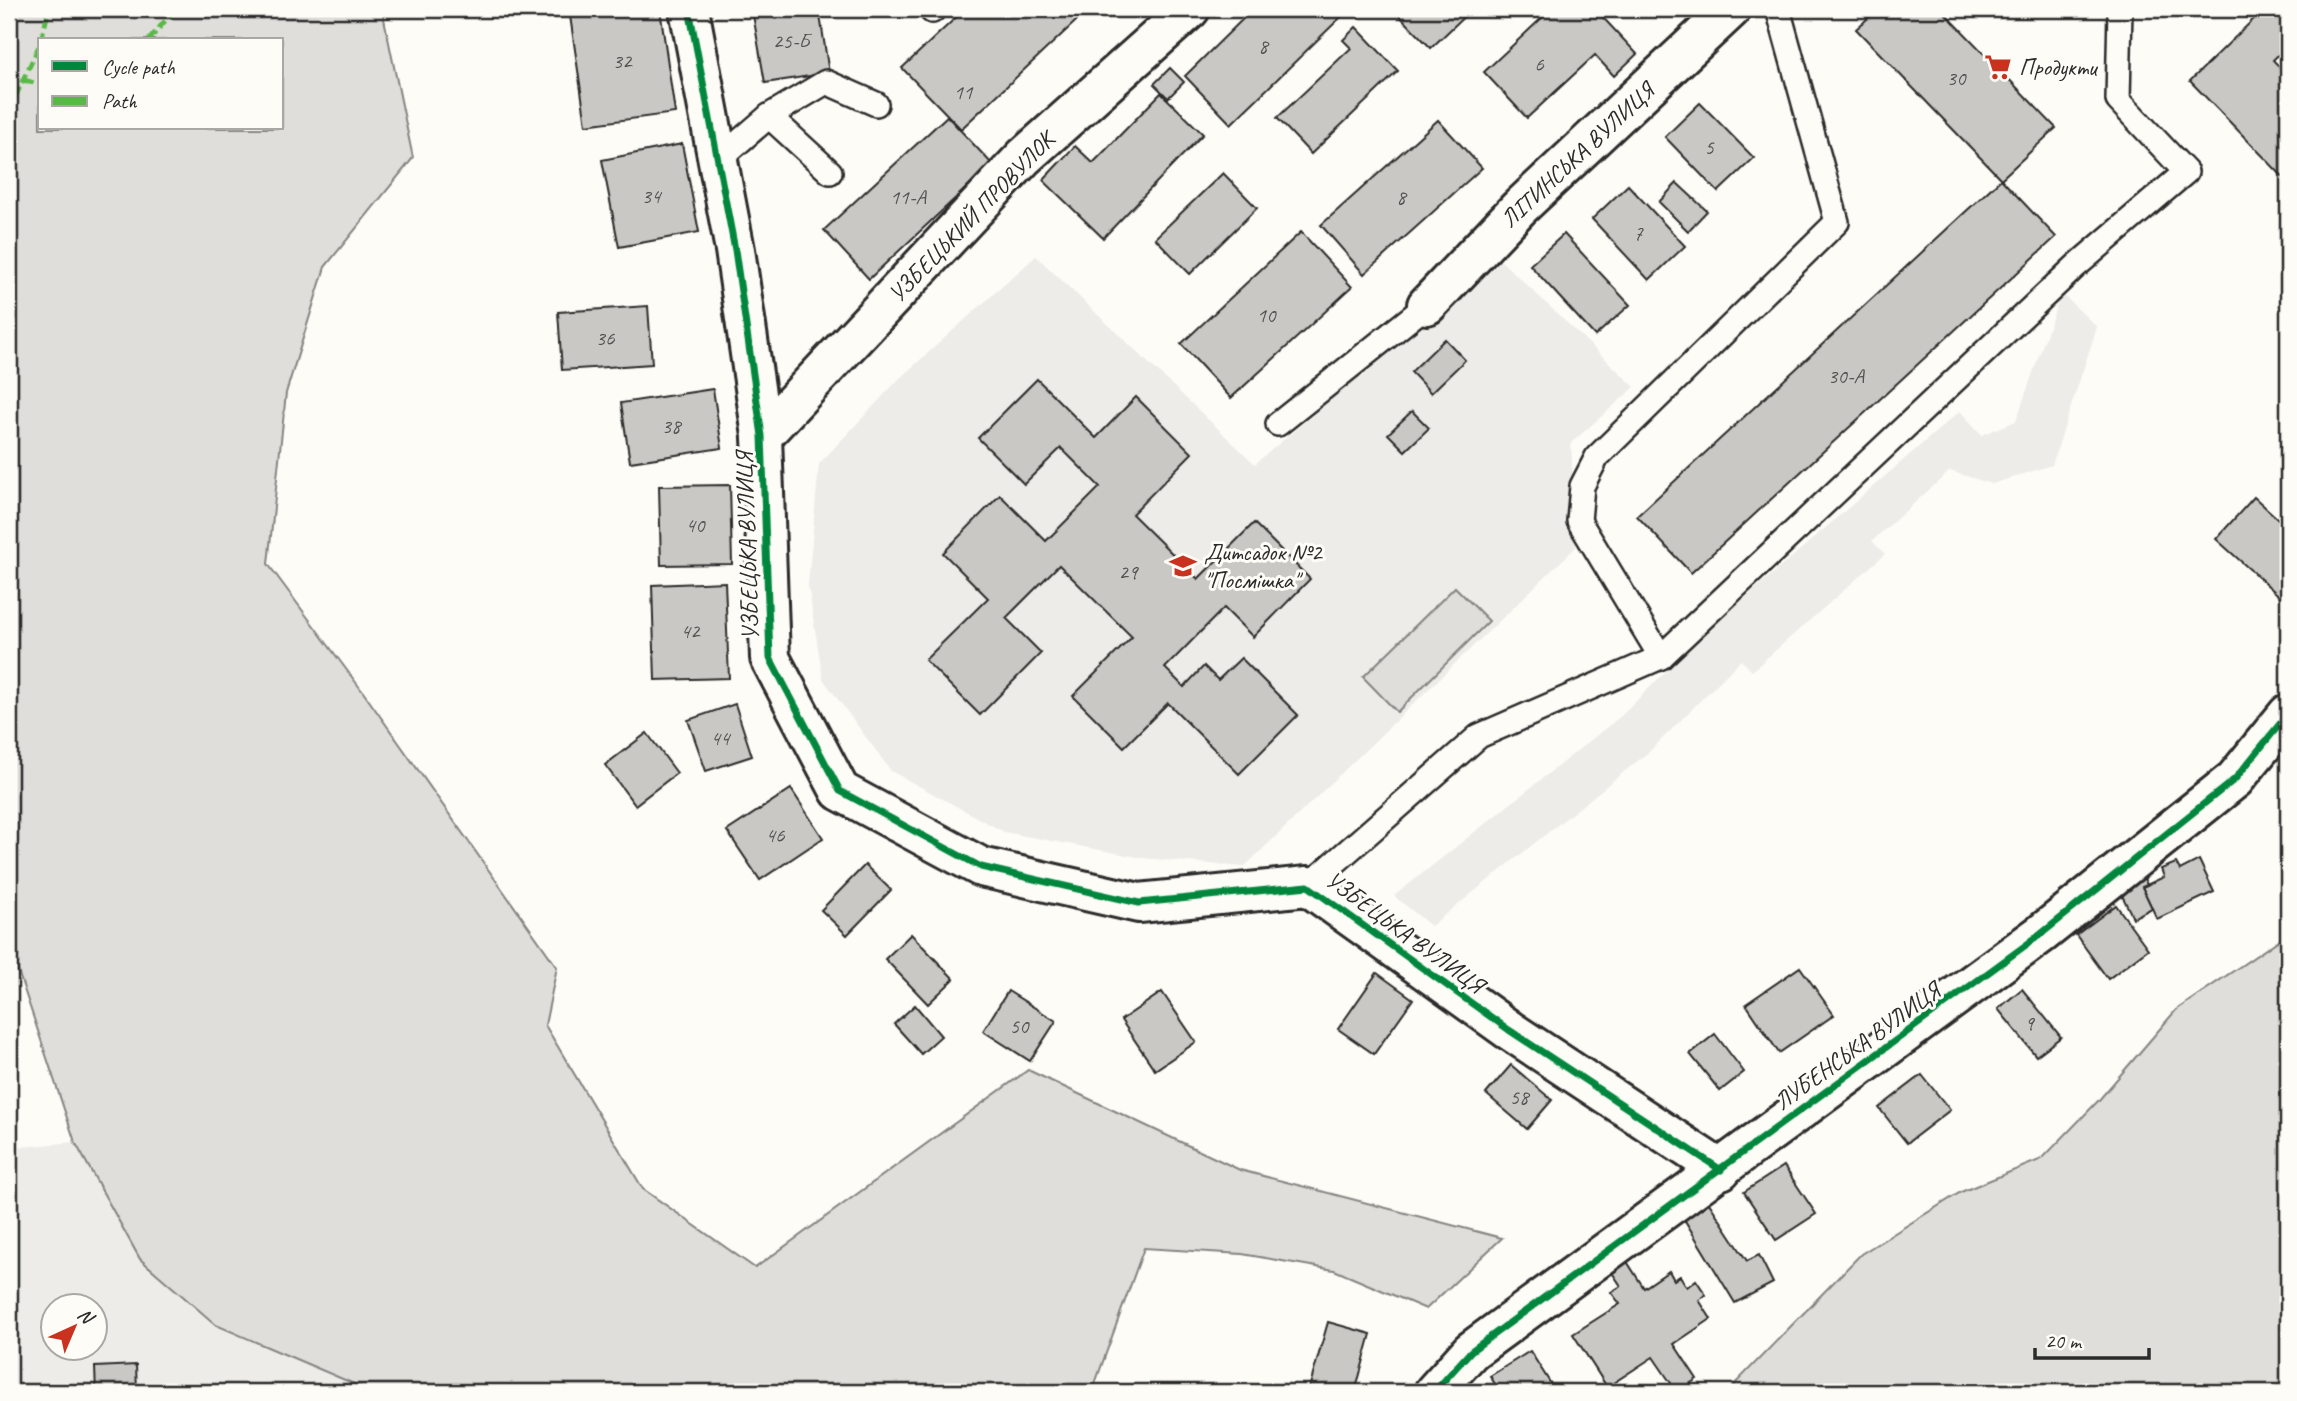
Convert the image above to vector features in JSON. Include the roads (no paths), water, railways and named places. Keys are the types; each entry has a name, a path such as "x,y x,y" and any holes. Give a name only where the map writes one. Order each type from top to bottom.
{"street":[{"name":"УЗБЕЦЬКА ВУЛИЦЯ","path":"689,9 735,250 762,436 770,658 840,791 981,867 1139,903 1308,886 1509,1030 1721,1170"},
{"name":"УЗБЕЦЬКИЙ ПРОВУЛОК","path":"762,436 1024,157 1190,9"},
{"name":"ЛІТИНСЬКА ВУЛИЦЯ","path":"1427,305 1520,208 1731,9"},
{"name":"ЛУБЕНСЬКА ВУЛИЦЯ","path":"1434,1392 1471,1351 2041,934 2224,787 2288,714"}],"lane":[{"path":"1661,656 1579,521 1582,486 1597,457 1837,222 1778,9"},
{"path":"1308,886 1479,736 1661,656 2076,266 2186,172 2118,100 2120,9"},
{"path":"718,160 769,116 826,82 876,104"},
{"path":"769,116 830,172"},
{"path":"1279,424 1427,305"}],"place":[{"name":"Продукти","path":"1998,67"},
{"name":"Дитсадок №2 \"Посмішка\"","path":"1183,566"}]}
